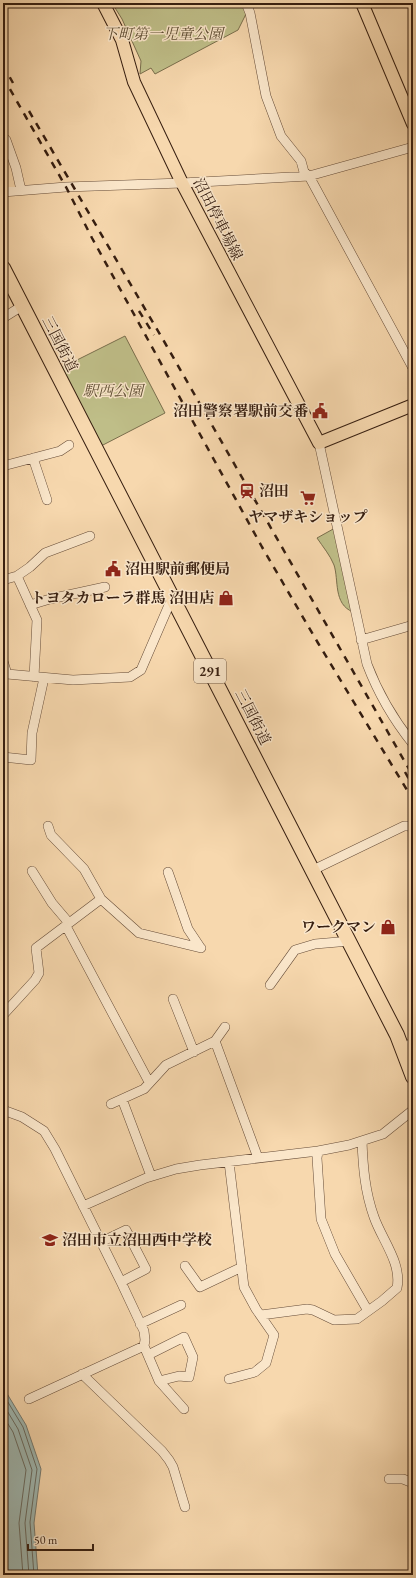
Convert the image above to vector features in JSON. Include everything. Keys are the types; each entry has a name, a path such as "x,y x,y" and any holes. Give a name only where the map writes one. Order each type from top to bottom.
{"highway":[{"name":"三国街道","path":"3,268 398,1035 413,1077"}],"main road":[{"name":"沼田停車場線","path":"103,3 122,40 134,82 182,183 319,443"},
{"path":"362,3 413,124"},
{"path":"319,443 413,405"}],"street":[{"path":"246,3 250,13 269,102 281,136 301,161 304,172 309,176 413,368"},
{"path":"3,137 6,140 16,168 21,190"},
{"path":"3,192 66,187 182,183 309,176 413,146"},
{"path":"3,318 22,306"},
{"path":"319,443 367,664 378,690 395,720 413,744"},
{"path":"3,466 60,451 69,445"},
{"path":"33,458 47,500"},
{"path":"3,580 17,576 30,567 45,553 90,536"},
{"path":"17,576 37,620 34,677"},
{"path":"30,605 105,587"},
{"path":"3,660 5,674 73,680 130,677 141,670 173,600"},
{"path":"361,640 413,624"},
{"path":"3,757 31,760 32,733 44,678"},
{"path":"48,826 51,835 84,869 101,899 139,932 201,947 188,929 168,872"},
{"path":"313,870 404,826 409,826 413,829"},
{"path":"32,872 68,925 149,1082"},
{"path":"3,1015 35,980 39,973 36,948 101,899"},
{"path":"270,985 296,950 315,944 350,941"},
{"path":"173,999 194,1052"},
{"path":"111,1104 144,1089 166,1065 215,1041 225,1027"},
{"path":"405,1052 413,1040"},
{"path":"215,1041 258,1158"},
{"path":"122,1099 152,1176"},
{"path":"3,1110 22,1117 44,1131 56,1149 144,1331 144,1346 159,1381 184,1409"},
{"path":"83,1206 152,1176 189,1166 334,1149 362,1141 383,1134 413,1110"},
{"path":"261,1315 307,1309 313,1310 334,1320 357,1318 393,1293 397,1288 398,1282 392,1256 379,1230 368,1194 364,1174 362,1141"},
{"path":"318,1151 317,1158 321,1219 335,1254 368,1311"},
{"path":"229,1162 244,1287 256,1309 274,1335 266,1363 255,1372 229,1379"},
{"path":"101,1242 126,1230 146,1269 121,1282"},
{"path":"185,1266 200,1287 242,1267"},
{"path":"140,1324 181,1306"},
{"path":"148,1355 184,1337 194,1357 189,1376 179,1376 159,1381"},
{"path":"29,1399 144,1346"},
{"path":"82,1374 162,1451 169,1460 185,1507"},
{"path":"389,1479 404,1478 413,1483"}],"green space":[{"name":"下町第一児童公園","path":"112,3 243,3 246,14 238,30 155,74 151,68 140,74 141,61 122,19"},
{"name":"駅西公園","path":"125,336 165,413 101,446 61,368"},
{"path":"335,528 353,612 342,603 338,591 334,565 317,538"}],"water":[{"path":"3,1387 26,1425 41,1469 34,1523 38,1575 3,1575"}],"railway":[{"path":"3,65 13,83"},
{"path":"3,77 66,187 92,238 262,547 413,800"},
{"path":"29,111 165,343 413,776"},
{"path":"139,311 154,335"},
{"path":"405,772 413,786"}],"place":[{"name":"沼田警察署駅前交番","path":"320,411"},
{"name":"沼田","path":"247,491"},
{"name":"ヤマザキショップ","path":"308,498"},
{"name":"沼田駅前郵便局","path":"113,569"},
{"name":"トヨタカローラ群馬 沼田店","path":"226,598"},
{"name":"ワークマン","path":"388,927"},
{"name":"沼田市立沼田西中学校","path":"50,1240"}]}
